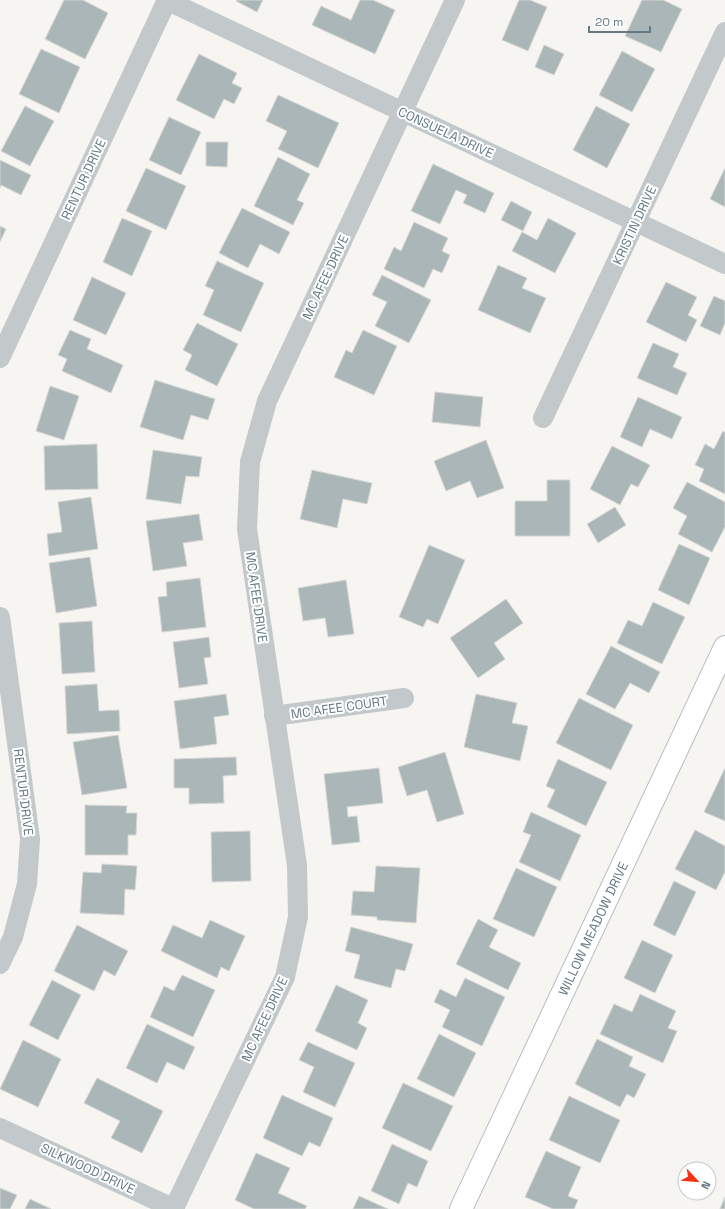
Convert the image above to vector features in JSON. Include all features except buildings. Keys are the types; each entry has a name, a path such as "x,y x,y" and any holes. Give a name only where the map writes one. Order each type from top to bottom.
{"street":[{"name":"CONSUELA DRIVE","path":"167,0 725,264"},
{"name":"RENTUR DRIVE","path":"0,358 167,0"},
{"name":"MC AFEE DRIVE","path":"175,1209 285,977 298,917 297,865 247,529 250,462 267,401 455,0"},
{"name":"KRISTIN DRIVE","path":"543,418 725,32"},
{"name":"RENTUR DRIVE","path":"0,617 30,839 27,884 13,937 0,964"},
{"name":"WILLOW MEADOW DRIVE","path":"460,1209 725,647"},
{"name":"MC AFEE COURT","path":"274,716 404,698"},
{"name":"SILKWOOD DRIVE","path":"0,1128 175,1209"}]}
